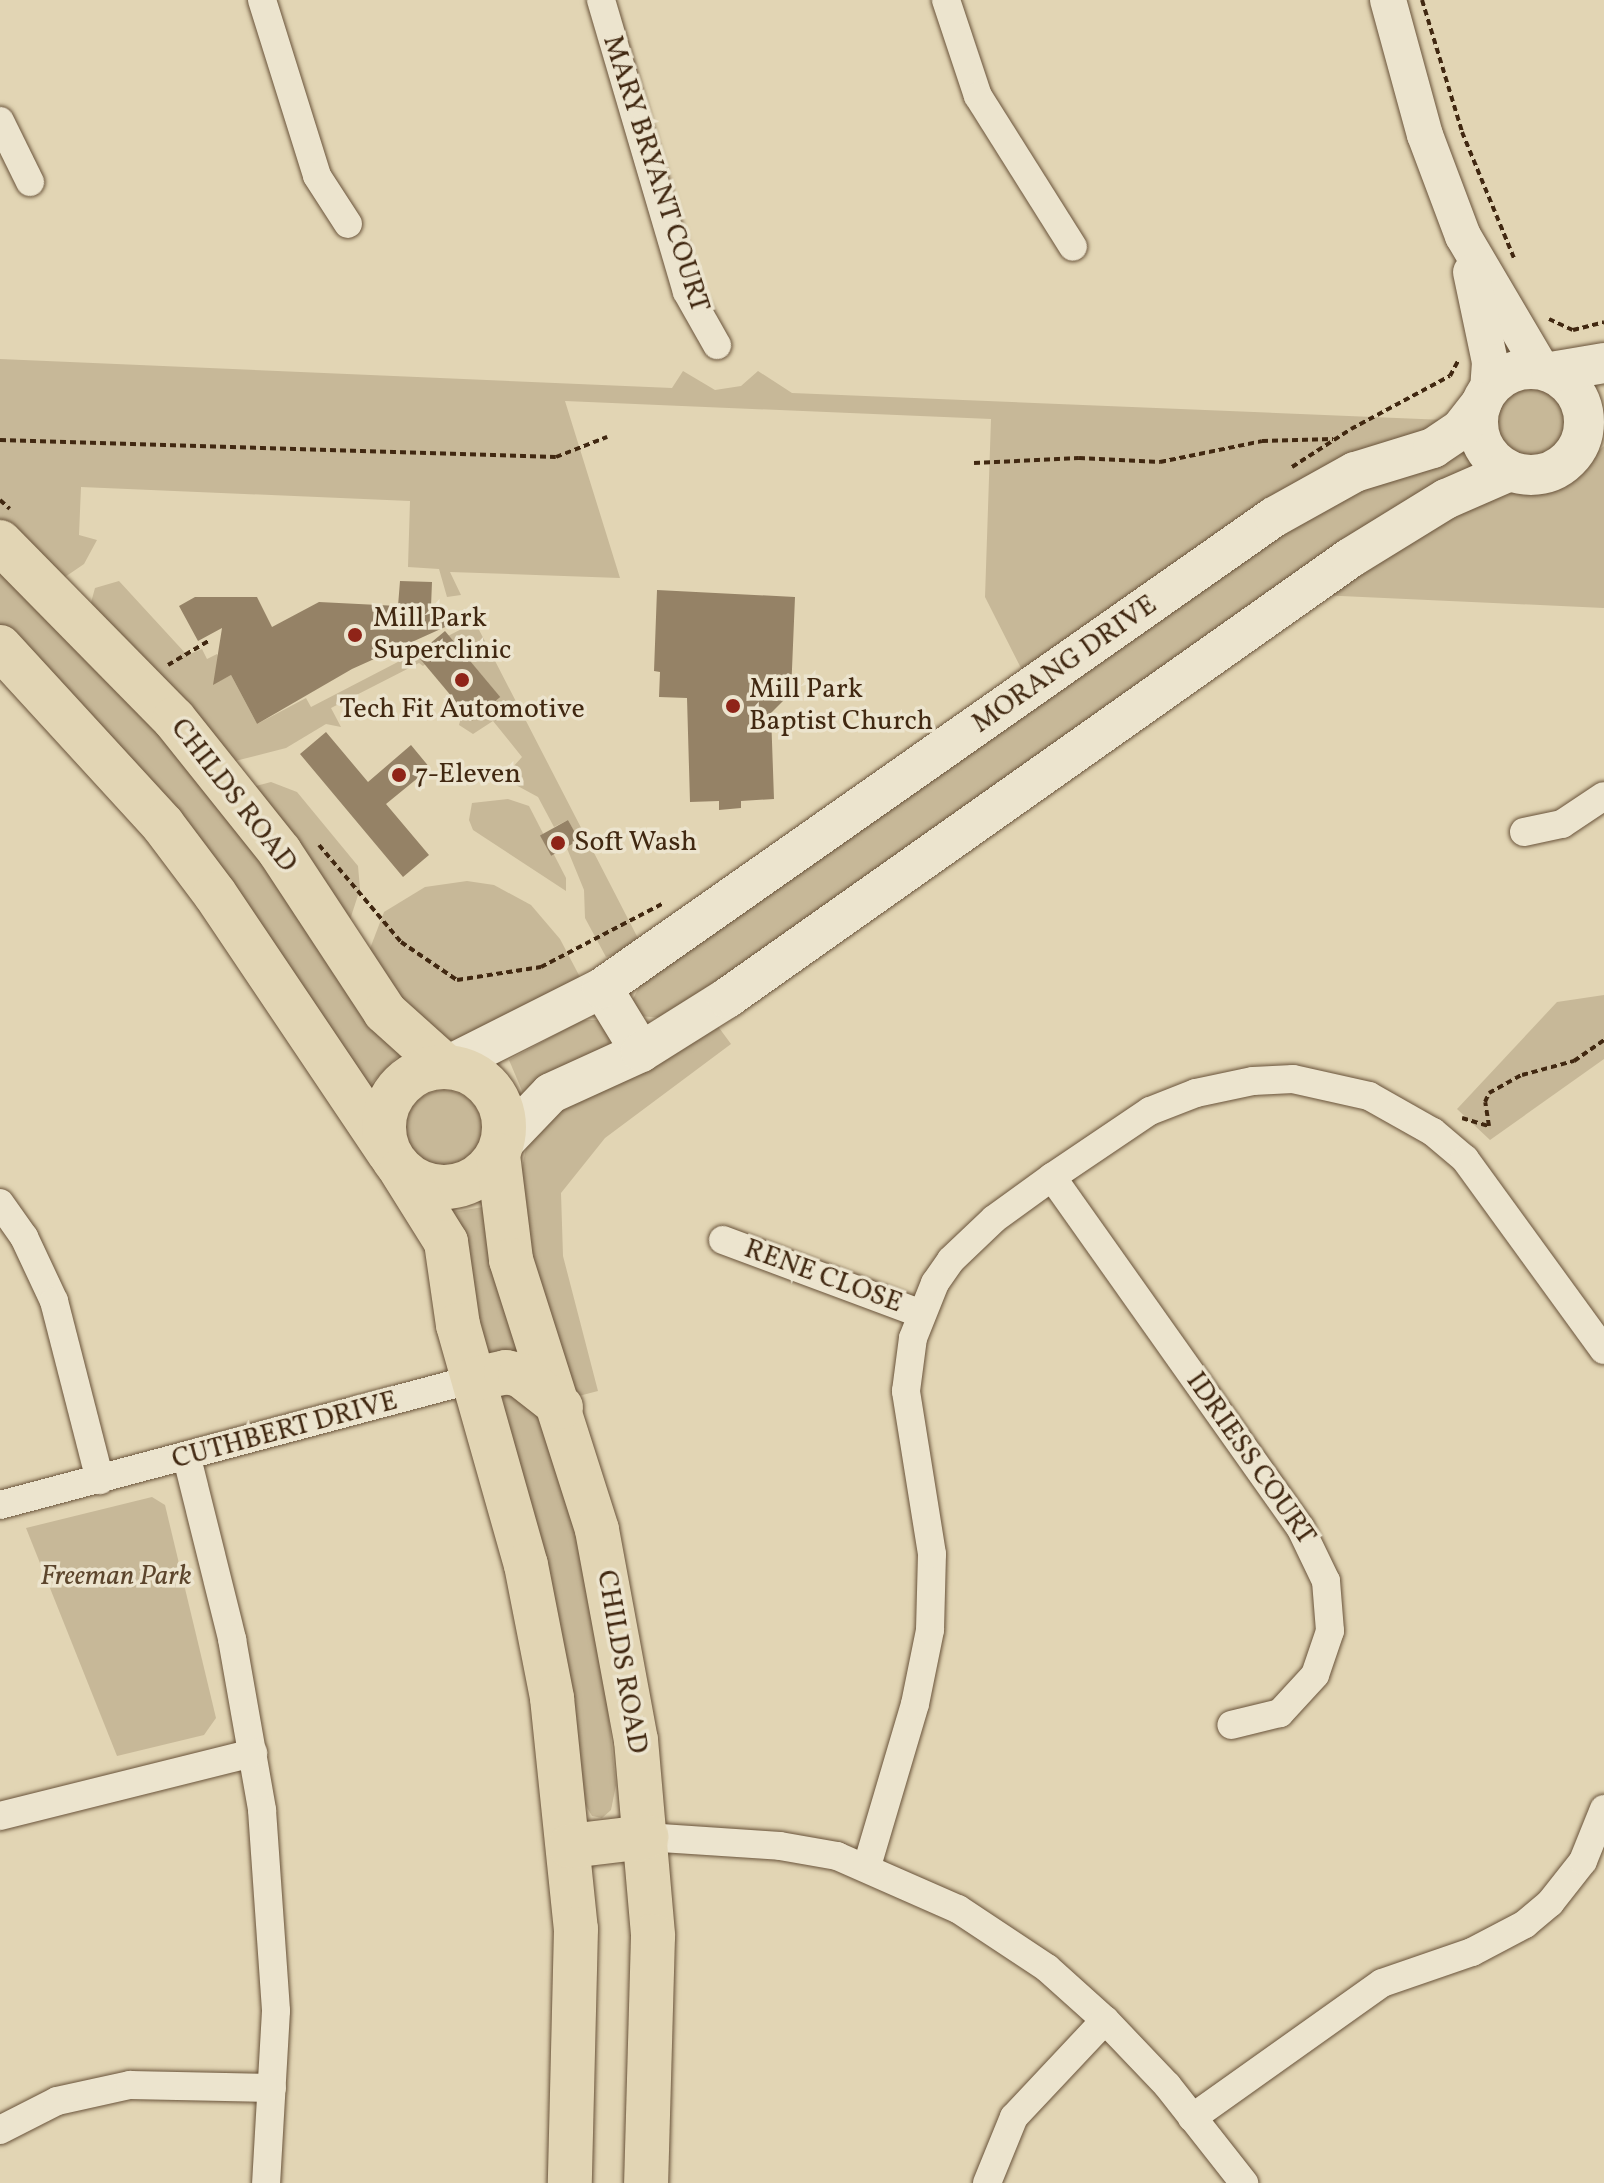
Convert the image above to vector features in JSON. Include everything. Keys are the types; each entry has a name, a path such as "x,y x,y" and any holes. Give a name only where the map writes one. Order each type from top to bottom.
{"main road":[{"path":"1510,471 1486,449 1479,426 1485,397 1512,373 1604,363"},
{"path":"500,1149 501,1107 493,1092 481,1079 446,1066 406,1079 393,1094 384,1113 395,1162 417,1182 454,1187 487,1170 500,1149 551,1093 641,1052 727,998 1382,536 1446,499 1510,471 1542,474 1556,469 1591,436 1581,404 1564,380 1546,371"},
{"name":"MORANG DRIVE","path":"446,1066 602,988 1274,517 1355,472 1433,448 1461,429 1485,397"},
{"name":"CHILDS ROAD","path":"9,529 174,719 280,852 385,1012 446,1066"},
{"path":"0,647 171,836 395,1162 446,1242 458,1325 526,1565 552,1698 571,1855 578,2011 570,2183"},
{"path":"602,988 641,1052"},
{"name":"CHILDS ROAD","path":"500,1149 511,1260 561,1407 617,1624 647,1848 654,2027 646,2183"},
{"name":"CUTHBERT DRIVE","path":"474,1379 506,1372 520,1375 561,1407"},
{"path":"571,1855 647,1848"}],"street":[{"path":"262,0 317,176 348,224"},
{"name":"MARY BRYANT COURT","path":"601,0 687,292 717,345"},
{"path":"946,0 978,96 1073,247"},
{"path":"1389,0 1425,135 1463,236 1490,362 1485,397"},
{"path":"0,121 30,182"},
{"path":"1463,236 1546,371"},
{"path":"1524,832 1562,824 1604,796"},
{"path":"867,1866 915,1704 930,1630 932,1554 906,1391 922,1314 935,1283 970,1239 1052,1177 1150,1111 1196,1093 1253,1081 1293,1079 1369,1096 1413,1119 1465,1159 1604,1350"},
{"name":"IDRIESS COURT","path":"1052,1177 1300,1527 1326,1581 1330,1631 1315,1675 1280,1713 1231,1725"},
{"path":"0,1203 24,1237 54,1301 100,1480"},
{"name":"RENE CLOSE","path":"723,1240 922,1314"},
{"name":"CUTHBERT DRIVE","path":"0,1505 187,1458 474,1379"},
{"path":"187,1458 232,1639 253,1753 274,1940 272,2088 266,2183"},
{"path":"0,1816 253,1753"},
{"path":"1192,2118 1382,1983 1472,1952 1525,1924 1550,1903 1583,1861 1604,1809"},
{"path":"647,1848 723,1844 780,1846 867,1866 1005,1937 1105,2020 1192,2118 1244,2183"},
{"path":"987,2183 1014,2117 1105,2020"},
{"path":"0,2130 29,2112 96,2091 169,2083 272,2088"}],"path":[{"path":"1539,314 1573,330 1604,322"},
{"path":"1280,476 1395,404"},
{"path":"0,440 556,457 607,437"},
{"path":"974,463 1079,458 1160,462 1262,441 1335,439"},
{"path":"0,500 9,529"},
{"path":"168,665 210,640"},
{"path":"159,655 175,674"},
{"path":"312,837 401,942 457,980 541,967 674,898"},
{"path":"1462,1118 1489,1126 1485,1102 1489,1093 1522,1075 1574,1061 1604,1040"}],"green space":[{"path":"0,359 672,388 683,371 715,390 741,386 758,371 792,393 1445,420 1026,678 985,597 991,419 565,401 620,578 450,572 461,595 447,597 439,569 408,567 410,501 81,487 79,535 97,540 84,564 65,577 0,525"},
{"path":"1537,386 1556,396 1564,408 1564,436 1556,448 1544,456 1523,458 1504,448 1496,436 1494,415 1504,396 1516,388"},
{"path":"1465,446 1474,466 787,940 663,1018 639,1016 631,1003 641,983 1292,521"},
{"path":"1604,446 1604,608 1319,595 1375,556 1502,494 1557,487"},
{"path":"0,559 149,709 401,1053 364,1091 0,630"},
{"path":"119,581 187,655 202,649 207,659 217,654 222,663 215,673 219,681 231,675 257,724 306,698 311,707 475,622 642,946 606,957 585,918 584,890 566,846 578,839 568,820 554,827 538,797 503,778 522,757 493,721 473,734 459,725 463,710 472,720 500,697 453,641 423,666 419,663 331,708 341,727 326,724 286,748 227,763 90,606 95,588"},
{"path":"271,782 297,792 358,866 360,889 347,929 248,788"},
{"path":"508,799 529,806 566,878 566,891 473,830 469,820 472,803"},
{"path":"467,881 494,885 531,905 560,939 581,979 461,1040 443,1041 434,1038 366,959 384,912 425,887"},
{"path":"1604,995 1604,1059 1490,1140 1457,1109 1557,1002"},
{"path":"582,1020 599,1020 612,1032 607,1049 523,1093 509,1060"},
{"path":"714,1021 731,1044 605,1138 561,1193 563,1256 598,1391 571,1398 533,1292 519,1183 529,1133 536,1122"},
{"path":"444,1090 458,1093 471,1101 479,1114 482,1128 479,1142 471,1155 458,1163 444,1166 430,1163 417,1155 409,1142 406,1128 409,1114 417,1101 430,1093"},
{"path":"483,1207 535,1369 488,1357 453,1212"},
{"path":"500,1385 553,1426 603,1665 616,1785 611,1810 602,1818 592,1816 582,1799"},
{"name":"Freeman Park","path":"152,1497 165,1505 216,1718 204,1735 117,1756 26,1528"}],"building":[{"path":"400,581 432,582 431,607 445,608 454,623 352,669 257,724 231,675 213,685 222,628 198,641 179,606 195,597 257,597 272,627 319,602 398,606"},
{"name":"Mill Park Baptist Church","path":"657,590 795,597 791,693 771,713 774,799 741,801 741,808 719,810 719,801 690,802 687,698 659,697 660,672 654,671"},
{"name":"Tech Fit Automotive","path":"445,631 500,697 472,721 417,655"},
{"path":"326,732 368,782 411,745 430,768 386,804 429,855 403,877 300,754"},
{"name":"Soft Wash","path":"568,820 579,840 551,856 540,836"}],"place":[{"name":"Mill Park Superclinic","path":"355,635"},
{"name":"Tech Fit Automotive","path":"462,680"},
{"name":"Mill Park Baptist Church","path":"733,706"},
{"name":"7-Eleven","path":"399,775"},
{"name":"Soft Wash","path":"558,843"}]}
